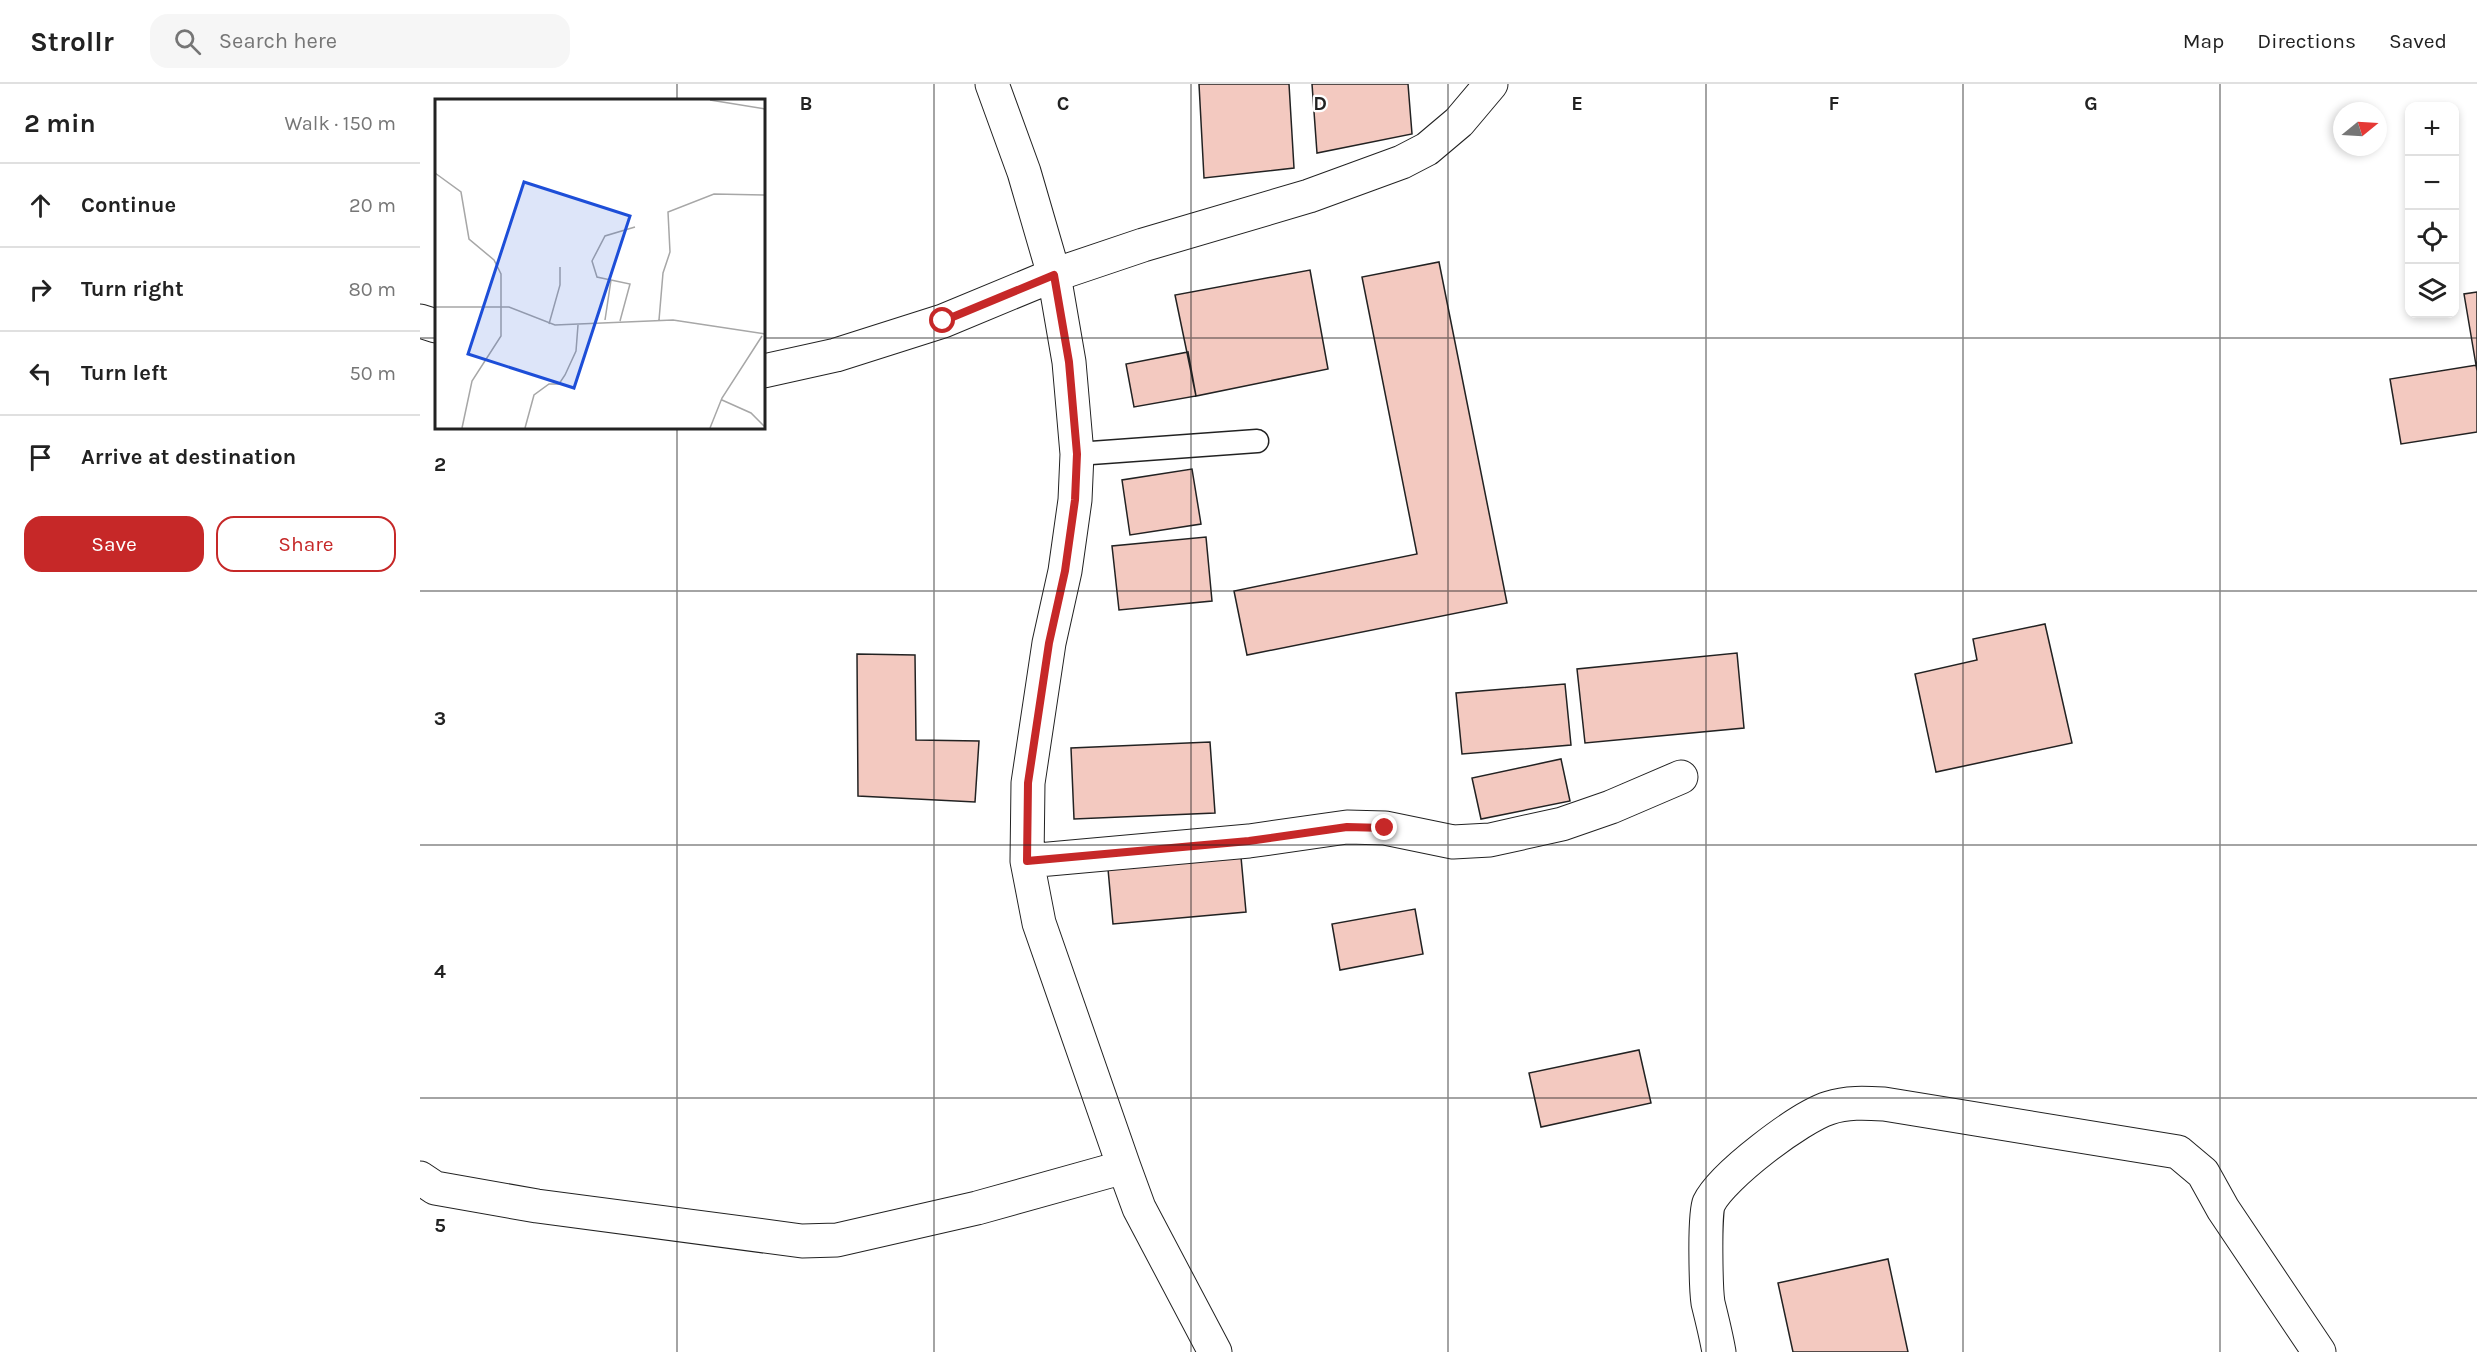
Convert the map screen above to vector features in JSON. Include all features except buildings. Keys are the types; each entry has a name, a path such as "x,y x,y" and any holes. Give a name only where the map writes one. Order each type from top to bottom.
{"street":[{"path":"992,84 1024,172 1054,275 1069,362 1077,454 1075,500 1067,560 1049,643 1028,783 1027,861 1039,923 1139,1208 1215,1352"},
{"path":"765,370 836,355 943,321 1054,275 1143,245 1309,196 1402,162 1427,148 1459,122 1491,84"},
{"path":"420,321 435,326"},
{"path":"1027,861 1249,841 1347,827 1385,828 1453,842 1490,840 1562,824 1611,807 1681,777"},
{"path":"1719,1352 1708,1300 1705,1226 1708,1204 1756,1154 1781,1136 1806,1119 1829,1108 1857,1102 1884,1104 2178,1152 2203,1173 2223,1209 2319,1352"},
{"path":"420,1178 435,1188 537,1206 802,1241 837,1240 977,1208 1124,1167"}],"lane":[{"path":"1077,454 1257,441"}],"route":[{"path":"943,321 1054,275 1069,362 1077,454 1075,500 1065,571 1049,643 1028,783 1027,861 1249,841 1347,827 1385,828"}]}
